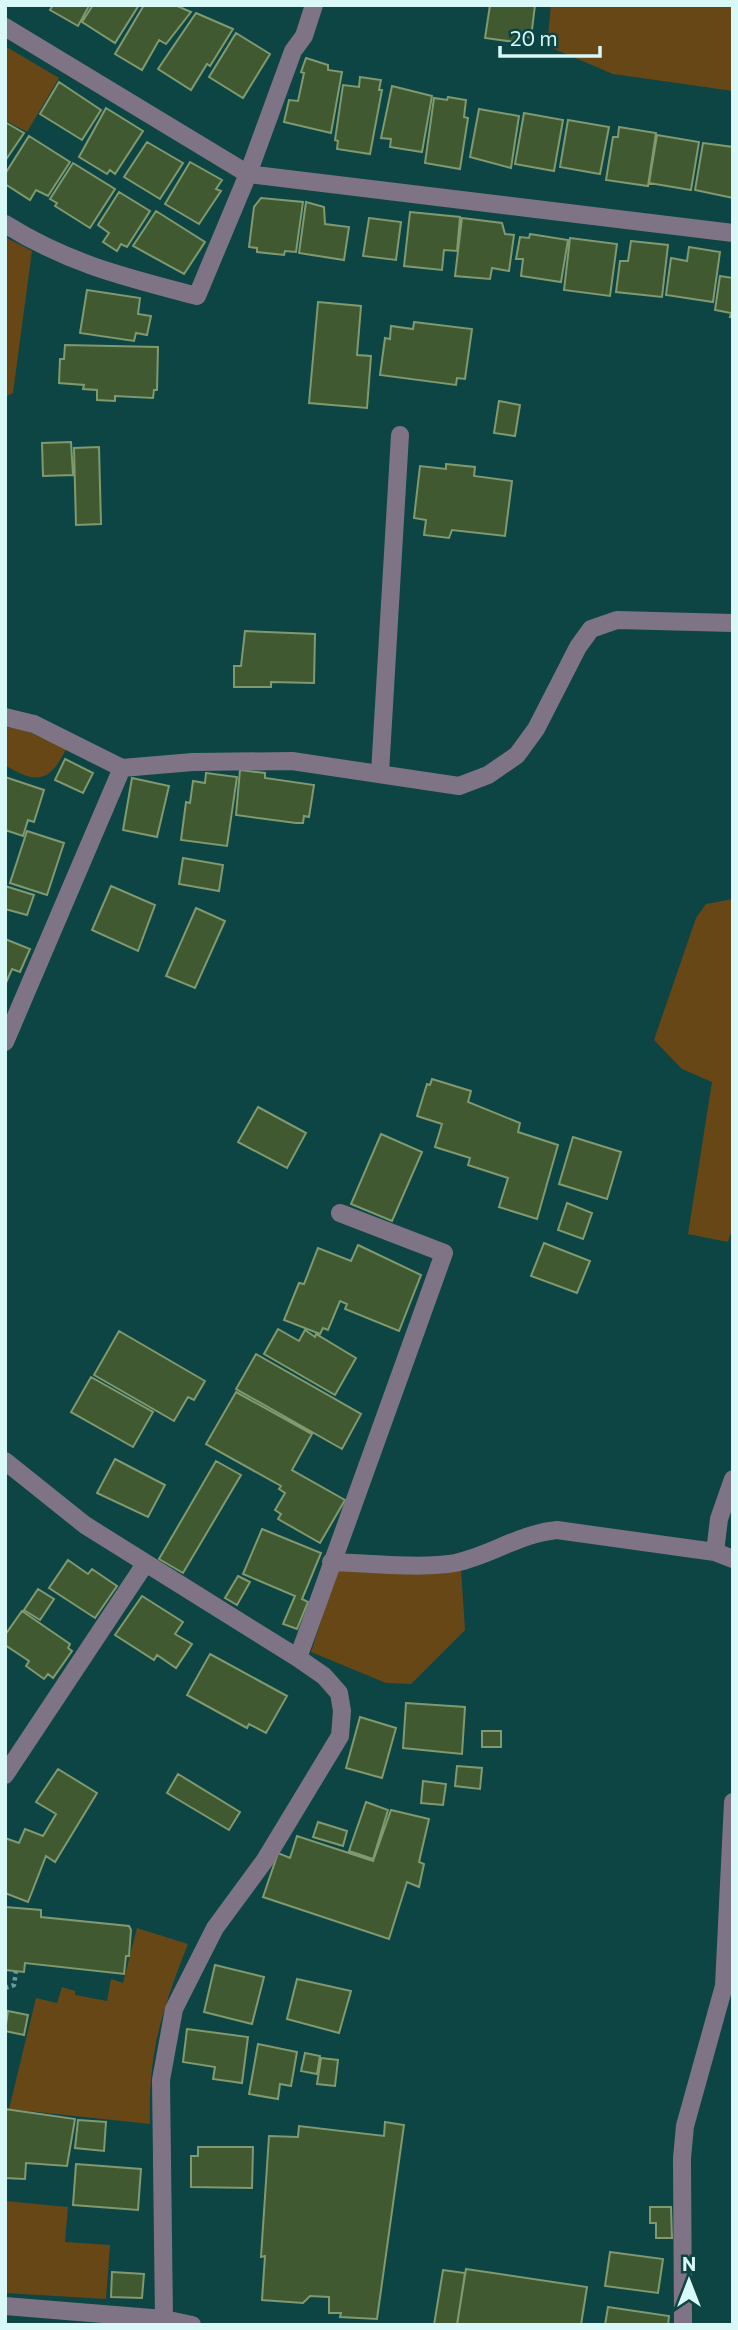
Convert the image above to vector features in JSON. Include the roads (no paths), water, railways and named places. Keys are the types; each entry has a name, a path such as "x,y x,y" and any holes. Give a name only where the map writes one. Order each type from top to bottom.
{"street":[{"path":"5,223 29,239 95,270 197,296 248,174 293,51 304,36 314,5"},
{"path":"5,27 248,174 733,233"},
{"path":"380,773 401,436"},
{"path":"5,717 34,724 122,768 193,762 292,761 460,786 488,775 517,755 536,729 578,648 591,629 617,620 733,623"},
{"path":"5,1042 122,768"},
{"path":"298,1658 444,1253 340,1213"},
{"path":"5,1461 85,1525 298,1658 324,1676 339,1693 342,1711 340,1736 264,1860 215,1928 174,2010 161,2080 164,2319"},
{"path":"715,1552 719,1519 733,1479"},
{"path":"331,1562 452,1563 480,1556 508,1541 534,1532 557,1530 715,1552 733,1559"},
{"path":"5,1775 145,1564"},
{"path":"683,2325 681,2208 685,2126 724,1986 731,1896 733,1802"},
{"path":"5,2306 164,2319 192,2325"}]}
